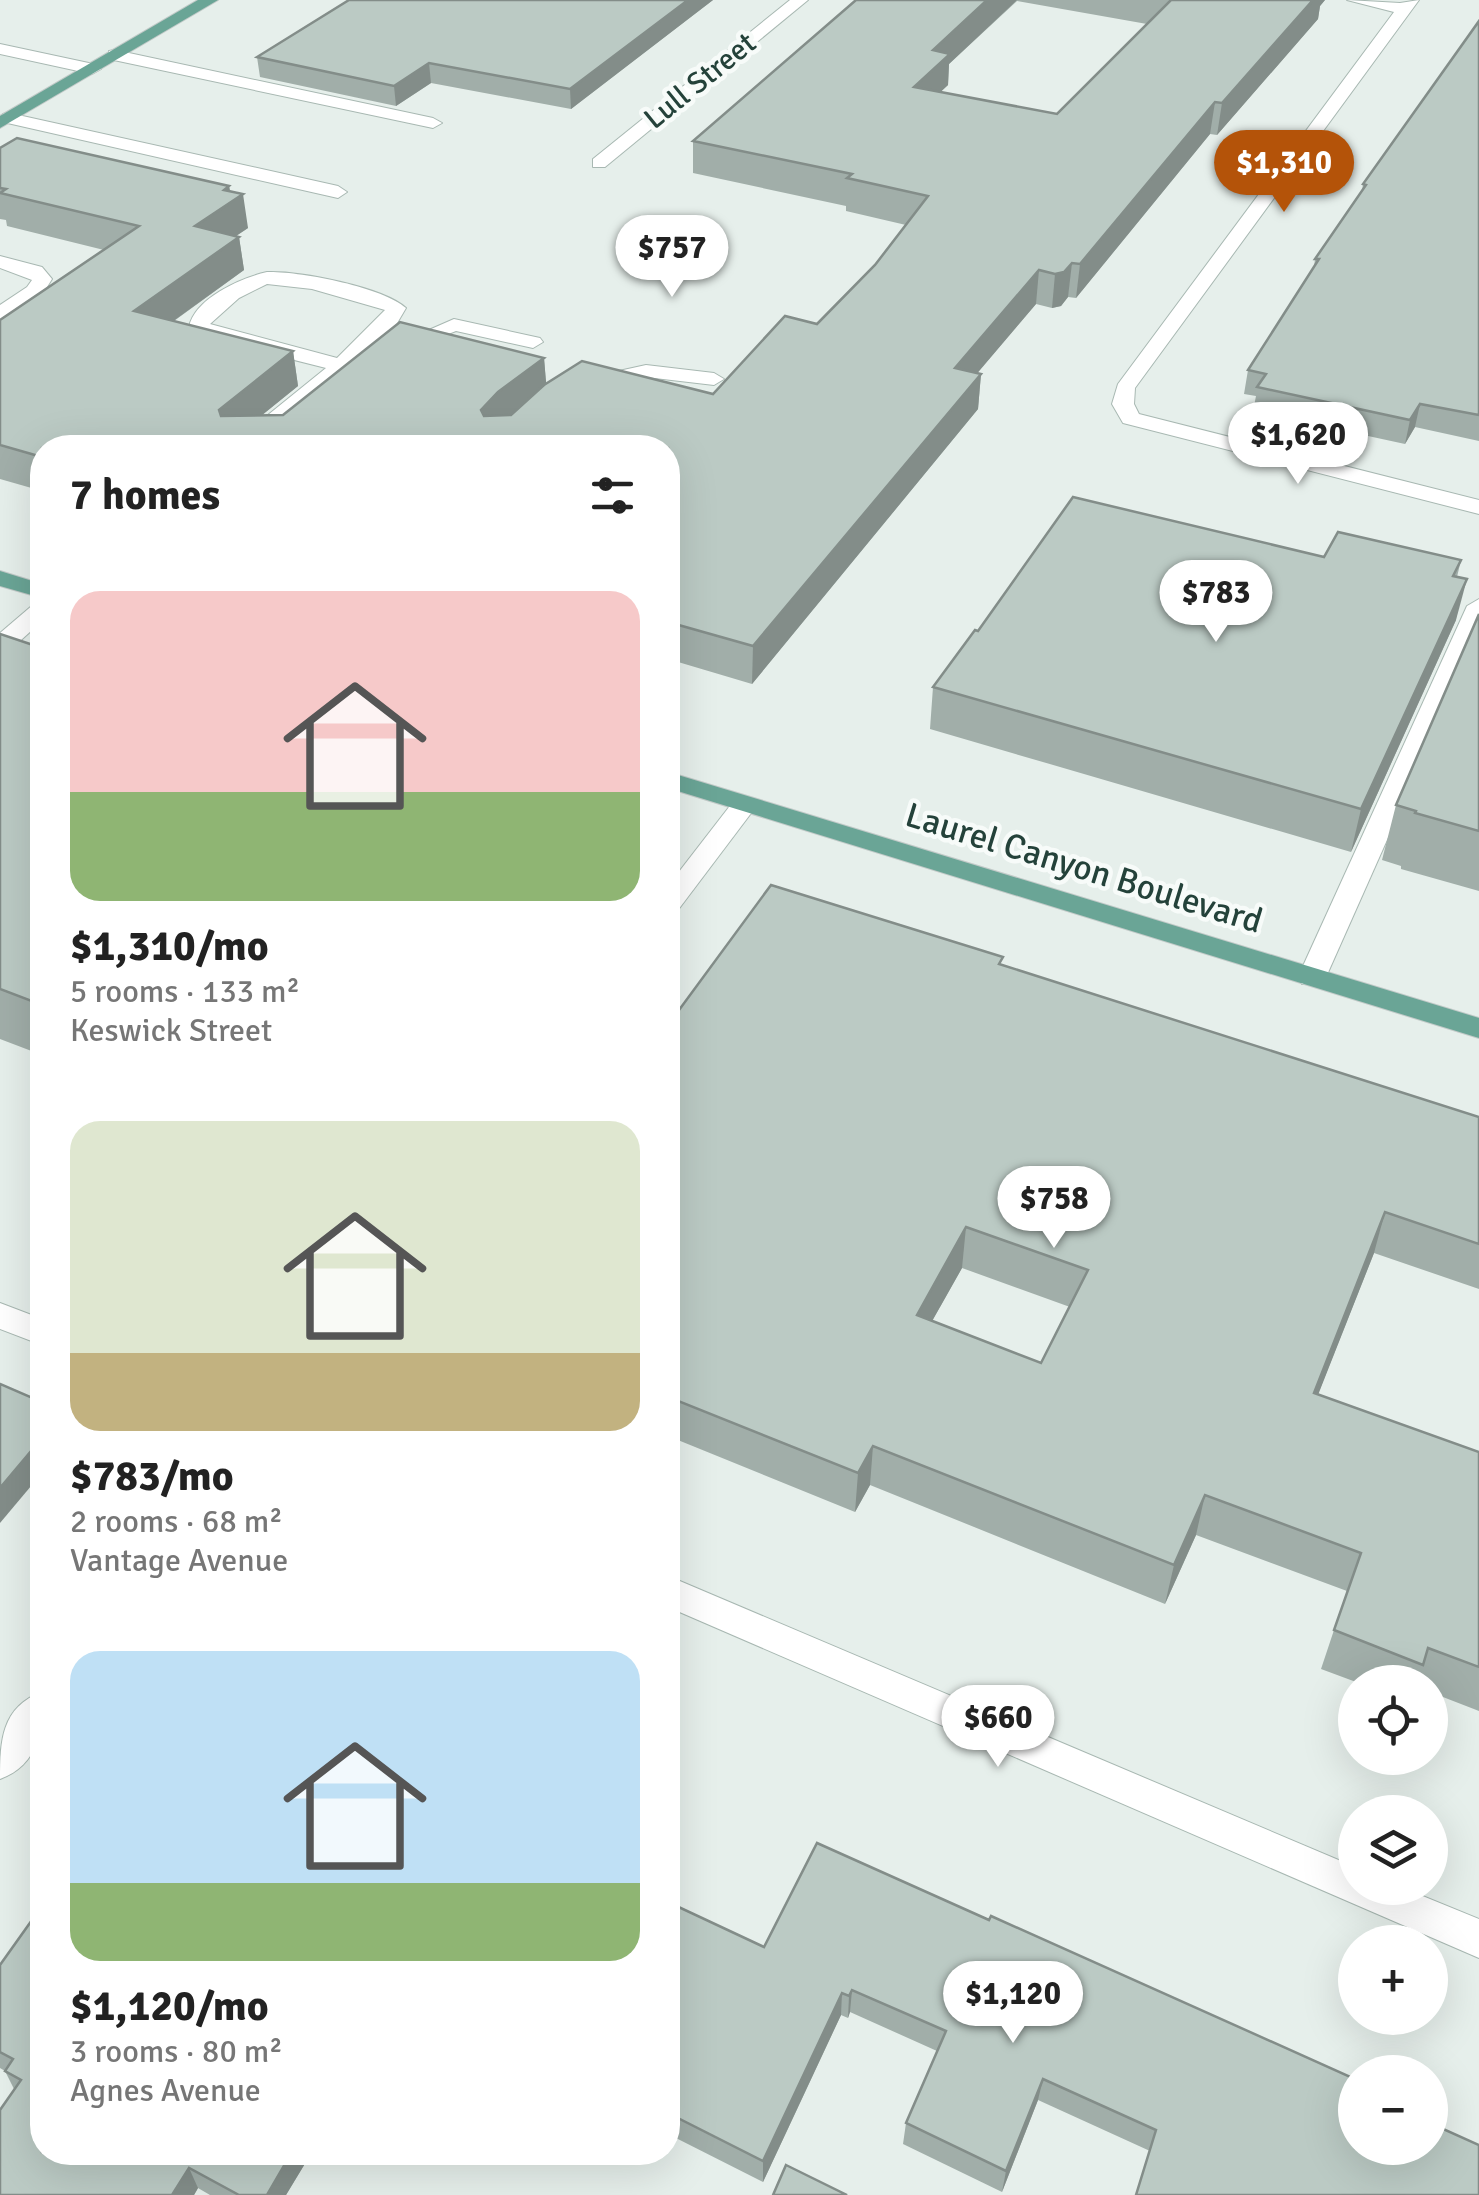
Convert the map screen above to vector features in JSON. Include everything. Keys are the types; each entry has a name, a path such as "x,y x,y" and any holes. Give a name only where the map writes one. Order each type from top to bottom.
{"main road":[{"path":"5,120 210,0"},
{"path":"0,578 30,587"},
{"name":"Laurel Canyon Boulevard","path":"680,784 1479,1028"}],"street":[{"name":"Lull Street","path":"599,162 800,0"},
{"path":"1355,0 1408,4"},
{"path":"1408,4 1248,224 1181,306 1125,388 1123,404 1130,418 1479,506"},
{"path":"0,49 92,69"},
{"path":"116,55 433,123"},
{"path":"5,120 338,192"},
{"path":"0,262 35,271 42,279 35,291 0,314"},
{"path":"254,435 339,366 393,320 396,308 378,300 268,278 246,285 201,318 199,327 214,334 339,366"},
{"path":"288,435 396,348 454,325 534,342"},
{"path":"575,390 646,371 714,380"},
{"path":"1312,977 1479,606"},
{"path":"0,646 30,620"},
{"path":"680,888 744,804"},
{"path":"0,1316 30,1327"},
{"path":"680,1596 1338,1879"},
{"path":"0,1762 30,1724"},
{"path":"1399,1905 1479,1939"}],"building":[{"path":"349,0 688,0 570,89 429,63 394,86 257,57"},
{"path":"856,0 987,0 933,50 950,54 914,87 1057,114 1171,0 1313,0 1222,103 1215,102 1080,264 1072,263 1064,272 1055,274 1039,270 955,368 981,374 753,646 680,625 680,435 30,435 30,454 0,445 0,320 139,226 0,193 6,189 0,188 0,148 17,138 229,186 224,190 243,194 195,226 239,237 134,311 293,351 219,410 221,416 283,415 400,322 544,358 498,392 481,410 484,416 511,415 544,385 582,361 713,394 785,316 817,324 875,265 928,196 847,178 852,174 693,141"},
{"path":"1479,21 1479,415 1420,404 1410,420 1257,387 1266,374 1248,370 1319,259 1315,259 1366,185 1363,184"},
{"path":"1073,497 1324,557 1338,532 1461,560 1453,576 1467,579 1361,809 933,687 978,631"},
{"path":"1479,614 1479,831 1396,805"},
{"path":"0,634 30,644 30,1000 0,989"},
{"path":"771,885 1003,957 999,964 1479,1117 1479,1244 1385,1212 1314,1393 1479,1452 1479,1667 1428,1648 1423,1665 1334,1630 1361,1553 1205,1495 1174,1565 873,1446 858,1473 680,1402 680,1009","holes":["966,1227 1088,1270 1041,1363 917,1315"]},
{"path":"0,1384 30,1397 30,1452 0,1488"},
{"path":"817,1843 1338,2071 1338,2165 1448,2165 1448,2131 1479,2145 1479,2195 1136,2195 1156,2130 1043,2079 1006,2171 906,2123 946,2031 852,1990 849,1996 842,1993 763,2161 680,2119 680,1908 764,1947"},
{"path":"30,1923 30,2165 284,2165 267,2195 239,2195 189,2168 172,2195 0,2195 0,2110 21,2080 5,2071 13,2059 0,2052 0,1965"},
{"path":"786,2165 847,2195 773,2195"}]}
